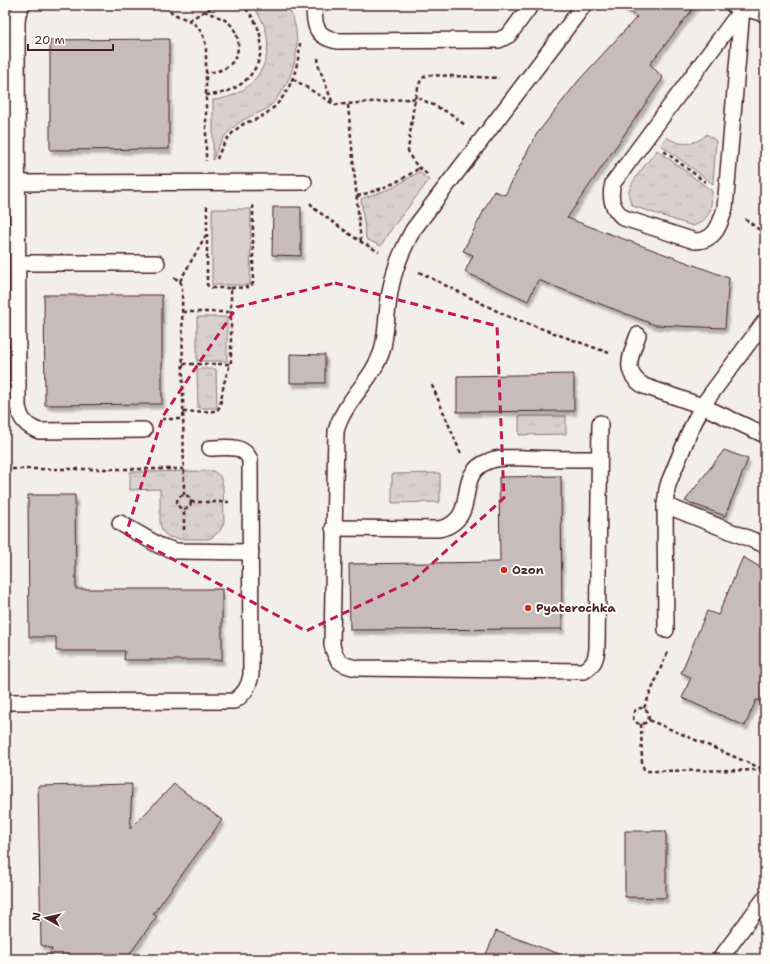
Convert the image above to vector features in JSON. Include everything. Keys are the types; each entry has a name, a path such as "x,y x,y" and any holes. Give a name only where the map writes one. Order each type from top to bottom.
{"lane":[{"path":"22,5 18,13 17,23 11,183 18,263 18,406 20,415 24,422 31,428 39,430 144,430"},
{"path":"314,5 314,19 317,29 328,39 338,41 499,40 509,35 531,5"},
{"path":"584,5 413,230 398,261 392,280 382,351 372,372 341,416 336,430 332,646 335,655 340,662 346,666 357,668 584,671 590,667 596,658 597,648 600,423"},
{"path":"738,7 765,14"},
{"path":"738,7 725,208 720,222 710,238 705,240 691,240 624,218 616,211 611,199 610,192 612,183 646,138 738,7"},
{"path":"11,183 304,182"},
{"path":"18,263 157,263"},
{"path":"666,630 665,505 667,489 692,426 702,406 765,320"},
{"path":"638,335 630,360 632,376 636,381 644,386 702,406 765,435"},
{"path":"5,702 234,701 239,698 249,686 251,675 250,466 248,456 245,452 237,448 210,448"},
{"path":"333,528 438,529 450,525 458,519 464,510 468,483 471,476 479,466 489,460 505,458 600,459"},
{"path":"665,505 765,545"},
{"path":"120,523 160,546 176,551 251,552"},
{"path":"724,957 765,898"}],"path":[{"path":"166,5 172,13 189,20 198,27 204,38 206,46 206,95 211,182 207,234 207,285 212,288 231,288 250,287 253,283 253,204 260,204"},
{"path":"189,20 216,5"},
{"path":"206,95 225,93 240,86 248,79 259,60 261,50 259,31 253,17 242,5"},
{"path":"204,12 230,24 238,38 237,53 227,67 218,71 206,73"},
{"path":"321,34 318,63 333,105"},
{"path":"211,182 216,162 228,137 246,123 259,118 270,110 283,96 293,79 299,56 300,42"},
{"path":"445,188 419,168 409,155 408,150 416,98 422,80 427,76 528,79"},
{"path":"293,79 333,105 348,105 416,98 423,100 454,117 482,139"},
{"path":"348,105 361,243"},
{"path":"646,138 725,197"},
{"path":"357,196 393,184 419,168"},
{"path":"304,182 310,203 316,210 361,243 507,316 630,360"},
{"path":"303,203 310,203"},
{"path":"180,281 207,234"},
{"path":"157,263 163,276 177,279 182,285 184,495"},
{"path":"183,412 217,411 220,406 224,383 230,364 232,312 231,288"},
{"path":"183,312 232,312"},
{"path":"183,364 230,364"},
{"path":"432,385 471,476"},
{"path":"5,469 183,469"},
{"path":"184,495 177,499 176,504 179,508 184,510 188,508 191,502"},
{"path":"184,495 190,498 191,502"},
{"path":"191,502 251,502"},
{"path":"644,708 670,646 670,640 666,630"},
{"path":"638,708 644,708 648,712 649,720 638,724 634,719 634,713 638,708"},
{"path":"649,720 765,770"},
{"path":"641,724 642,764 644,769 648,771 765,770"}],"highlighted area":[{"path":"335,283 497,326 504,498 414,580 306,631 126,534 163,416 237,307"}],"green space":[{"path":"251,5 287,5 293,17 297,44 292,71 279,96 268,108 242,121 226,135 218,147 213,160 213,100 230,96 245,89 256,78 264,65 267,50 267,35 261,20"},
{"path":"707,134 716,141 713,184 661,145 667,137 677,142 688,143 698,141"},
{"path":"657,150 712,191 711,208 704,220 693,226 633,206 629,195 630,187"},
{"path":"419,172 429,180 387,235 381,246 366,239 361,199 392,188"},
{"path":"212,209 251,209 250,285 212,285"},
{"path":"197,317 227,317 227,361 197,361"},
{"path":"197,369 216,369 217,408 198,408"},
{"path":"519,416 566,416 566,434 519,435"},
{"path":"213,471 220,476 223,485 224,522 220,531 208,539 180,539 169,537 162,530 160,523 160,489 130,490 130,472"},
{"path":"440,473 440,502 392,503 392,474"}],"building":[{"path":"621,5 696,5 650,64 663,78 567,218 729,278 725,328 655,325 538,280 528,301 465,272 473,255 463,251 494,191 505,195 536,135 579,80 637,17"},
{"path":"169,39 169,149 50,150 50,40"},
{"path":"273,207 301,207 301,256 272,255"},
{"path":"44,295 162,295 162,404 45,405"},
{"path":"290,354 325,355 325,383 290,383"},
{"path":"574,374 574,411 457,412 457,376"},
{"path":"724,450 748,459 725,516 685,501"},
{"path":"561,476 562,629 350,630 349,564 500,562 499,477"},
{"path":"28,495 75,495 76,589 222,589 222,660 124,660 125,651 56,651 56,637 29,637"},
{"path":"743,557 765,570 765,702 756,700 745,726 682,698 691,677 681,673 707,611 718,615"},
{"path":"132,784 130,829 174,784 222,820 153,914 157,916 126,959 48,959 52,949 41,945 38,786"},
{"path":"625,831 666,831 666,898 625,897"},
{"path":"496,931 565,956 564,959 484,959"}],"place":[{"name":"Ozon","path":"504,570"},
{"name":"Pyaterochka","path":"528,608"}]}
